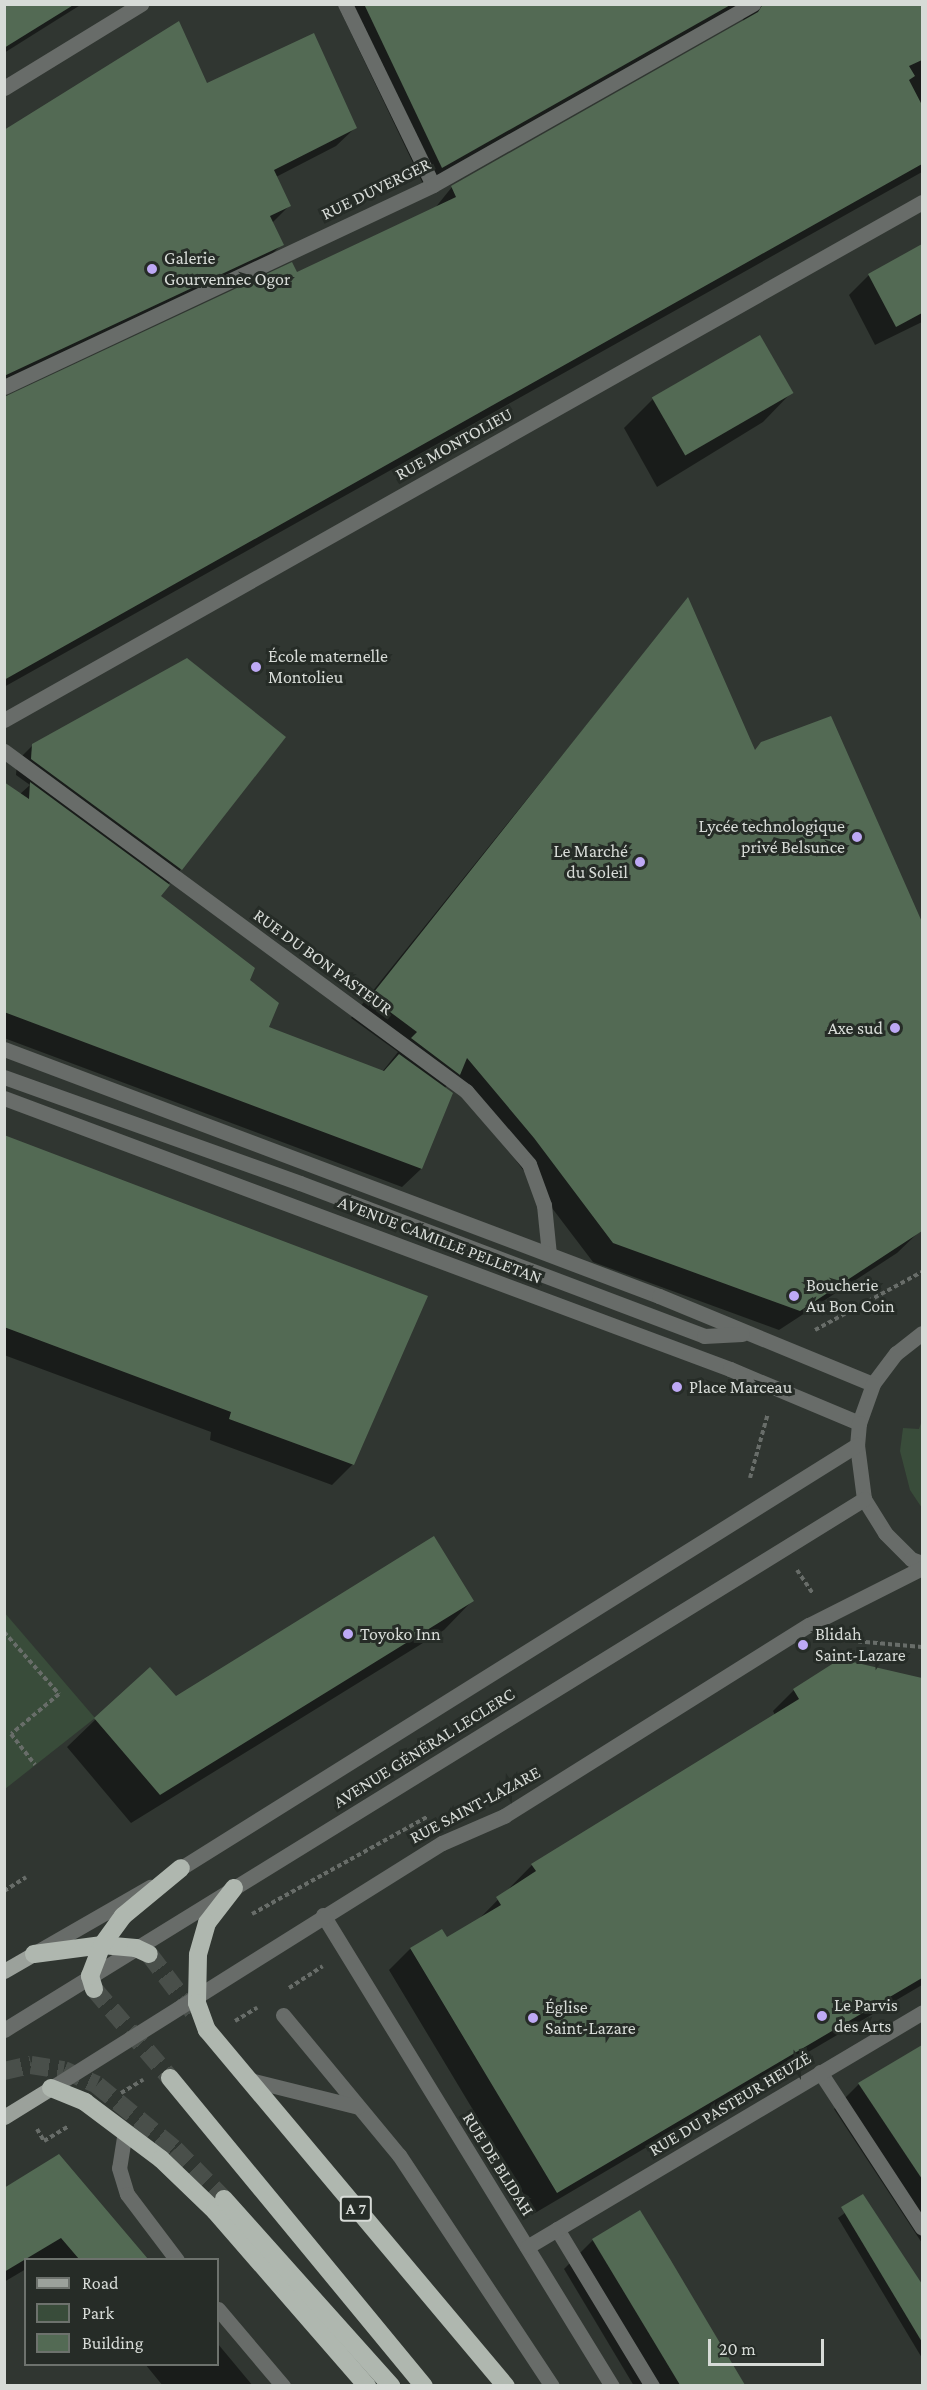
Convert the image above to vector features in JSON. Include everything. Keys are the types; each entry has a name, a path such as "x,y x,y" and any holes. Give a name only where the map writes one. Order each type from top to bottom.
{"highway":[{"path":"92,1982 102,1945 123,1916 182,1868"},
{"name":"A 7","path":"234,1888 207,1923 198,1955 196,2003 207,2030 506,2385"},
{"path":"34,1954 102,1945 143,1951"},
{"path":"170,2078 424,2385"},
{"path":"57,2084 125,2131 215,2211 367,2385"},
{"path":"224,2199 391,2385"}],"main road":[{"name":"AVENUE GÉNÉRAL LECLERC","path":"4,1971 34,1954"},
{"path":"4,2117 57,2084"}],"street":[{"path":"4,88 141,4"},
{"path":"345,4 433,185"},
{"name":"RUE DUVERGER","path":"4,387 433,185 753,4"},
{"name":"RUE MONTOLIEU","path":"4,720 922,202"},
{"name":"RUE DU BON PASTEUR","path":"4,751 466,1092 529,1164 544,1205 549,1254"},
{"name":"AVENUE CAMILLE PELLETAN","path":"4,1049 549,1254 873,1384"},
{"name":"AVENUE CAMILLE PELLETAN","path":"4,1077 300,1183 704,1336 745,1334"},
{"name":"AVENUE CAMILLE PELLETAN","path":"4,1098 730,1370 859,1423"},
{"path":"922,1333 896,1353 873,1384 859,1423 857,1445 864,1499 885,1533 911,1559 922,1566"},
{"name":"AVENUE GÉNÉRAL LECLERC","path":"34,1954 182,1868 857,1445"},
{"name":"AVENUE GÉNÉRAL LECLERC","path":"4,2030 143,1951 234,1888 864,1499"},
{"name":"RUE SAINT-LAZARE","path":"57,2084 323,1915 442,1843 504,1816 809,1625 922,1566"},
{"name":"RUE DE BLIDAH","path":"323,1915 612,2385"},
{"name":"RUE DU PASTEUR HEUZÉ","path":"557,2229 922,2012"},
{"path":"283,2015 399,2155 552,2385"},
{"path":"820,2072 922,2228"},
{"path":"246,2079 358,2107"},
{"path":"125,2131 119,2168 127,2194 176,2258"},
{"path":"527,2247 557,2229 652,2385"},
{"path":"219,2310 283,2385"}],"path":[{"path":"811,1332 922,1272"},
{"path":"747,1485 761,1447 770,1403"},
{"path":"801,1597 811,1591"},
{"path":"4,1632 59,1694 10,1734 35,1765"},
{"path":"840,1640 922,1647"},
{"path":"275,1900 435,1814"},
{"path":"4,1892 26,1877"}],"green space":[{"path":"922,1420 922,1508 910,1490 900,1451 903,1428 919,1429"},
{"path":"4,1612 95,1718 5,1789 4,1789"}],"building":[{"path":"4,4 75,4 4,48"},
{"path":"364,4 732,4 442,168"},
{"path":"763,4 922,4 922,60 909,66 915,76 909,80 922,105 922,164 4,680 4,397 292,262 297,272 456,197 451,186 758,12"},
{"path":"179,21 207,83 314,33 357,128 274,170 291,206 270,216 284,245 4,376 4,130"},
{"path":"922,244 922,313 896,327 868,274"},
{"path":"760,335 794,393 685,456 652,398"},
{"path":"688,597 755,750 761,742 831,716 922,922 922,1231 800,1311 613,1243 534,1138 467,1058 460,1075 411,1038 417,1032 370,997"},
{"path":"187,658 286,737 182,870 31,759 32,744"},
{"path":"4,782 29,799 30,782 170,885 161,896 255,968 250,980 279,1003 269,1027 384,1071 399,1054 453,1093 422,1169 4,1012"},
{"path":"4,1135 428,1296 354,1465 229,1419 231,1412 4,1327"},
{"name":"Toyoko Inn","path":"434,1536 474,1601 160,1795 94,1718 150,1667 176,1696"},
{"path":"840,1659 922,1678 922,1978 557,2193 410,1948 442,1929 447,1937 501,1905 496,1897 536,1871 531,1864 799,1699 793,1689"},
{"path":"922,2045 922,2179 858,2083"},
{"path":"59,2154 147,2258 78,2258 61,2238 4,2272 4,2188"},
{"path":"863,2194 922,2284 922,2342 841,2207"},
{"path":"640,2210 745,2385 680,2385 592,2239"}],"tunnel":[{"path":"149,1954 197,2017"},
{"path":"94,1989 170,2078"},
{"path":"4,2071 31,2065 64,2070 97,2085 175,2149 224,2199"}],"place":[{"name":"Galerie Gourvennec Ogor","path":"152,269"},
{"name":"École maternelle Montolieu","path":"256,667"},
{"name":"Lycée technologique privé Belsunce","path":"857,837"},
{"name":"Le Marché du Soleil","path":"640,862"},
{"name":"Axe sud","path":"895,1028"},
{"name":"Boucherie Au Bon Coin","path":"794,1296"},
{"name":"Place Marceau","path":"677,1387"},
{"name":"Toyoko Inn","path":"348,1634"},
{"name":"Blidah Saint-Lazare","path":"803,1645"},
{"name":"Le Parvis des Arts","path":"822,2016"},
{"name":"Église Saint-Lazare","path":"533,2018"}]}
